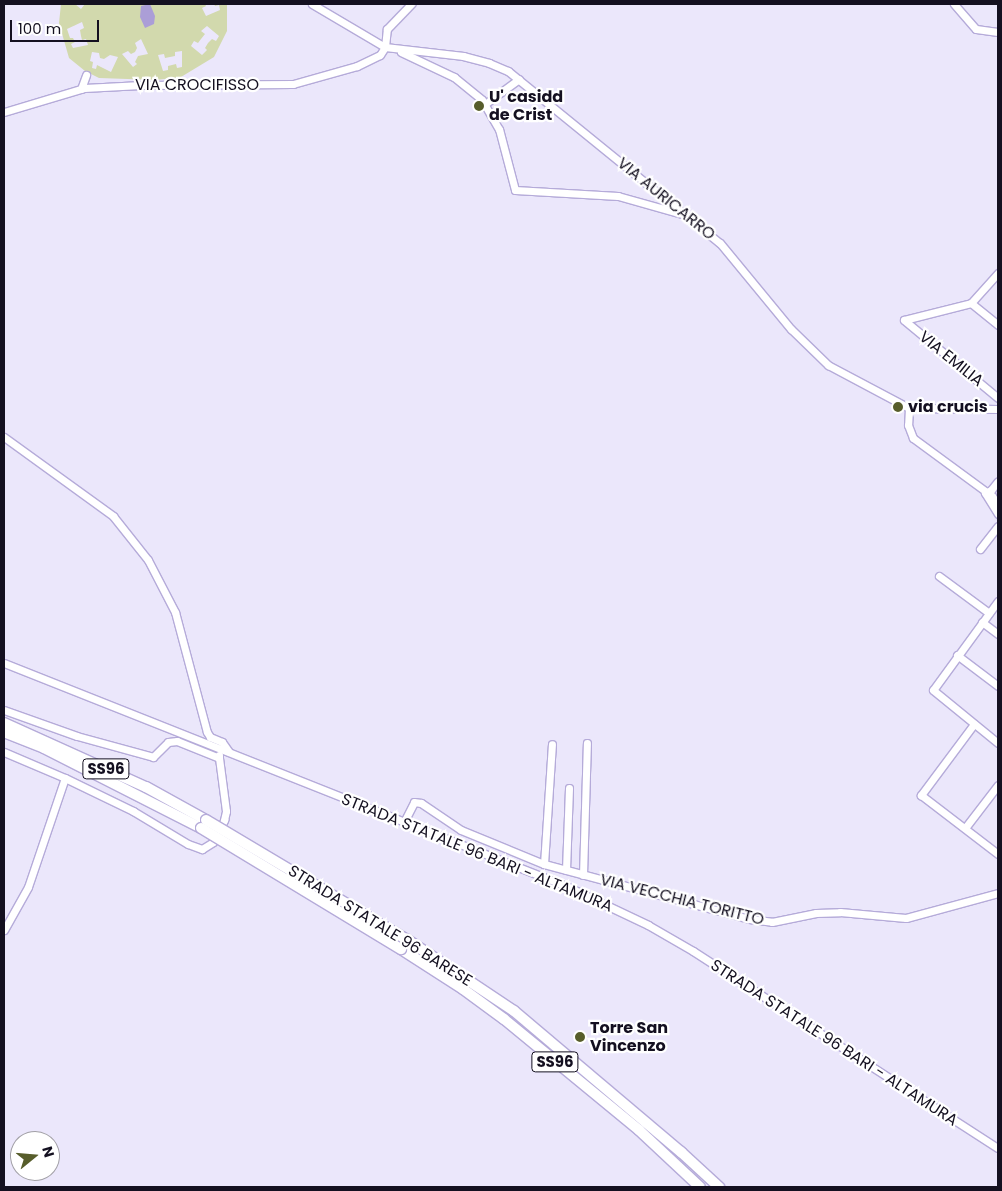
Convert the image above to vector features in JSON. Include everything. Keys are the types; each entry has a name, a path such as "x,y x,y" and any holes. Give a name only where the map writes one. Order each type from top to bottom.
{"highway":[{"name":"STRADA STATALE 96 BARESE","path":"4,723 146,787 463,989 504,1019 639,1130 700,1187"},
{"name":"STRADA STATALE 96 BARESE","path":"4,732 44,748 204,824 406,939 514,1011 681,1152 719,1187"},
{"path":"686,1174 694,1187"}],"street":[{"name":"VIA AURICARRO","path":"312,4 385,47 463,56 489,63 519,79 720,243 791,329 828,365 909,408 998,409"},
{"path":"385,47 387,29 411,4"},
{"path":"954,4 976,29 998,32"},
{"name":"VIA CROCIFISSO","path":"4,112 81,89 141,85 292,84 357,66 380,55 385,47"},
{"path":"394,48 454,77 485,104 499,129 515,190 618,196 687,216"},
{"path":"81,89 86,75"},
{"path":"485,104 519,79"},
{"path":"998,273 971,303 998,325"},
{"name":"VIA EMILIA","path":"971,303 904,320 998,398"},
{"path":"909,408 908,425 913,438 985,493 992,496 998,505"},
{"path":"4,437 113,516 144,554 175,612 207,732 210,737 222,742 225,751 219,758 226,811 224,820 213,842 202,849 188,844 133,811 65,778 4,752"},
{"path":"985,493 991,490 998,481"},
{"path":"985,493 998,514"},
{"path":"980,549 998,526"},
{"path":"939,576 989,613"},
{"path":"998,600 932,690 998,743"},
{"path":"982,622 998,634"},
{"path":"957,655 998,686"},
{"name":"STRADA STATALE 96 BARI - ALTAMURA","path":"4,663 566,886 648,925 692,951 998,1148"},
{"path":"4,710 76,736 153,757 168,742 177,741 219,758"},
{"path":"974,724 921,795 998,854"},
{"path":"583,875 587,743"},
{"path":"544,864 552,744"},
{"path":"4,930 28,887 65,778"},
{"path":"965,828 998,785"},
{"path":"566,870 569,788"},
{"name":"VIA VECCHIA TORITTO","path":"404,822 414,802 421,803 461,830 544,864 749,919 772,922 816,913 840,912 906,918 998,893"}],"green space":[{"path":"61,4 75,4 81,9 85,4 205,4 206,6 202,8 206,16 220,10 219,5 215,6 214,4 227,4 227,31 214,57 181,77 156,80 99,78 85,71 69,58 59,23","holes":["82,22 84,28 80,30 82,40 86,39 88,45 73,48 71,44 75,42 73,38 70,38 67,29","207,26 219,36 216,41 212,39 208,43 205,48 207,50 202,55 191,46 194,41 198,43 205,34 201,31","141,39 148,54 138,56 135,62 137,64 133,67 122,54 128,51 131,54 135,52 137,48 135,43","182,51 182,67 177,68 176,64 168,66 168,70 163,71 158,55 164,54 165,58 175,56 175,52","92,52 99,53 100,58 104,59 110,55 118,57 111,72 97,65 96,69 92,68 93,62 90,61"]}],"shaded area":[{"path":"150,4 155,16 154,24 145,28 140,17 141,6"}],"place":[{"name":"U' casidd de Crist","path":"479,106"},
{"name":"via crucis","path":"898,407"},
{"name":"Torre San Vincenzo","path":"580,1037"}]}
